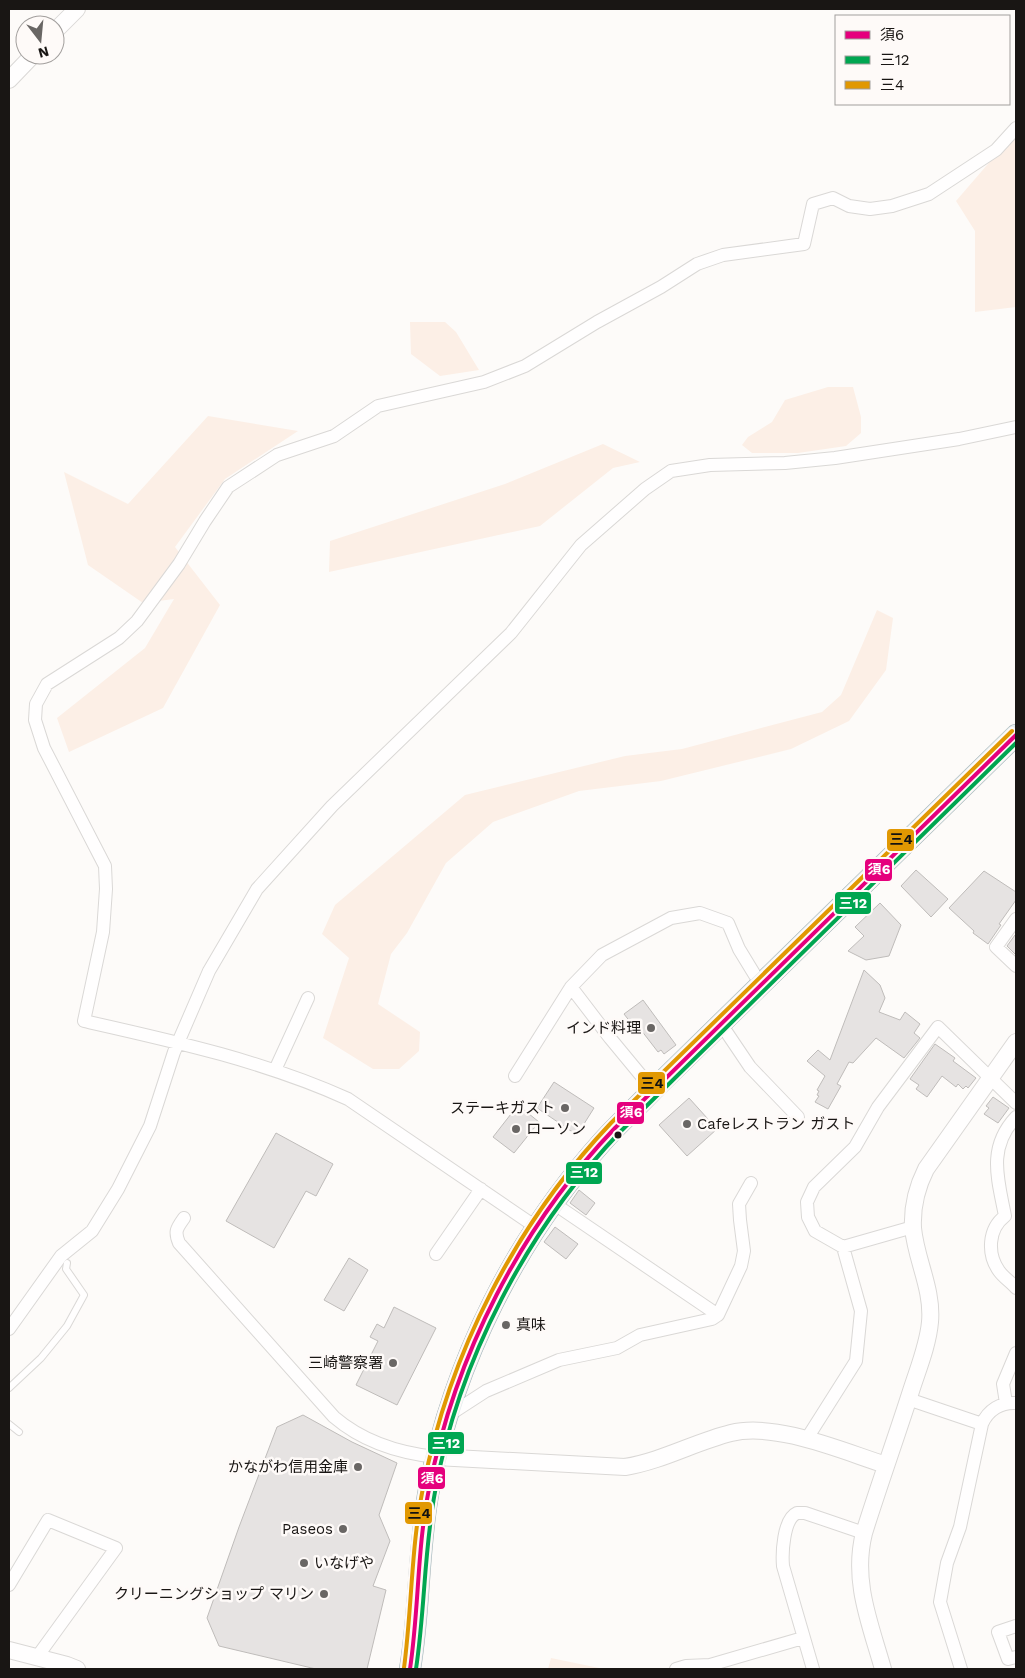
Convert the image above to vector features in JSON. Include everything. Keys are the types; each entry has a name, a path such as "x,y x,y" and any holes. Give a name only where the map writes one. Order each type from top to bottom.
{"main road":[{"path":"410,1669 415,1636 425,1518 436,1457 447,1416 461,1376 488,1314 507,1276 536,1227 603,1141 1016,735"}],"street":[{"path":"65,21 77,9"},
{"path":"9,80 23,65"},
{"path":"536,1227 348,1099 319,1085 275,1070 179,1043 84,1021 103,932 106,889 105,866 59,778 37,729 35,720 36,704 47,684 119,638 137,621 179,564 228,486 277,455 334,436 378,406 484,382 525,366 597,322 661,287 696,264 723,255 804,244 813,204 833,198 849,206 870,209 892,206 929,194 996,150 1016,128"},
{"path":"9,1329 64,1260 92,1230 118,1189 150,1126 174,1052 209,971 257,889 332,806 511,633 581,545 645,489 671,471 710,465 785,463 835,458 959,440 1016,427"},
{"path":"515,1076 571,987 602,956 671,918 700,913 728,923 739,950 761,984"},
{"path":"1016,919 996,947 1016,966"},
{"path":"571,987 653,1090"},
{"path":"275,1070 308,998"},
{"path":"721,1024 750,1067 798,1117"},
{"path":"806,1440 856,1361 861,1311 843,1247 815,1231 808,1217 807,1202 814,1188 855,1147 878,1107 938,1028 1016,1103"},
{"path":"883,1669 862,1593 859,1570 860,1553 864,1532 927,1343 931,1321 928,1291 913,1227 915,1201 926,1169 1016,1042"},
{"path":"1016,1117 1004,1132 996,1155 997,1174 1011,1216 995,1227 992,1236 992,1259 1001,1273 1016,1288"},
{"path":"447,1416 486,1391 559,1360 617,1348 640,1335 712,1319 718,1315 741,1266 744,1251 740,1204 751,1183"},
{"path":"436,1254 481,1189"},
{"path":"553,1203 718,1315"},
{"path":"184,1218 176,1235 179,1243 334,1417 363,1437 420,1455 436,1457 625,1467 652,1461 732,1432 766,1430 806,1440 886,1465"},
{"path":"843,1247 913,1227"},
{"path":"961,1669 940,1602 947,1563 960,1527 982,1424 985,1416 990,1412 1011,1403 1002,1384 1016,1353"},
{"path":"908,1400 982,1424"},
{"path":"813,1669 783,1566 783,1538 792,1517 797,1513 805,1513 864,1532"},
{"path":"9,1585 48,1520 116,1548 36,1657"},
{"path":"1016,1626 998,1632 1008,1659 1016,1657"},
{"path":"676,1669 686,1666 710,1664 803,1638"},
{"path":"9,1650 77,1669"}],"lane":[{"path":"9,1388 41,1358 62,1333 84,1295 66,1269 64,1260"},
{"path":"9,1424 19,1432"}],"shaded area":[{"path":"1016,130 1016,307 975,312 975,231 956,201"},
{"path":"410,322 445,322 456,332 479,370 440,376 411,354"},
{"path":"828,387 853,387 861,417 861,433 846,446 798,453 752,453 742,445 748,437 772,422 785,400"},
{"path":"208,416 298,431 225,479 175,547 220,605 163,708 69,752 57,718 145,648 174,599 143,603 88,565 64,472 128,504"},
{"path":"603,444 640,462 613,468 540,526 329,572 330,541 505,484"},
{"path":"877,610 893,618 886,670 849,721 791,749 661,781 579,791 493,822 446,863 407,933 391,954 378,1004 420,1032 419,1051 399,1069 373,1069 323,1038 349,958 322,934 335,905 465,795 625,756 682,749 822,712 841,695"},
{"path":"551,1658 604,1669 548,1669"}],"building":[{"path":"916,870 948,899 931,917 901,886"},
{"path":"984,871 1016,892 1016,900 988,944 973,933 974,931 949,908"},
{"path":"880,903 901,925 889,956 866,960 848,951 864,936 855,927"},
{"path":"1016,936 1016,955 1007,946"},
{"path":"864,970 880,985 885,998 879,1012 900,1020 905,1012 920,1024 914,1033 920,1038 904,1058 876,1038 853,1063 849,1062 837,1084 841,1086 828,1109 815,1102 819,1096 817,1095 819,1091 817,1090 825,1076 807,1061 818,1050 830,1060"},
{"path":"643,1000 676,1045 664,1054 661,1050 658,1052 641,1030 638,1032 624,1014"},
{"path":"935,1044 955,1058 953,1061 976,1078 968,1088 966,1086 963,1089 958,1084 956,1087 942,1076 927,1097 916,1089 919,1085 910,1079"},
{"name":"ステーキガスト","path":"554,1082 594,1108 577,1135 537,1108"},
{"path":"993,1097 1009,1108 998,1123 984,1114 989,1108 986,1106"},
{"path":"689,1098 717,1129 687,1156 659,1125"},
{"name":"ローソン","path":"518,1105 539,1122 514,1153 493,1137"},
{"path":"276,1133 333,1164 316,1196 306,1191 274,1248 226,1221"},
{"path":"579,1190 595,1203 586,1215 570,1203"},
{"path":"555,1227 578,1244 566,1259 544,1242"},
{"path":"349,1258 368,1270 344,1311 324,1300"},
{"name":"三崎警察署","path":"394,1307 436,1328 397,1405 356,1385 378,1341 370,1337 377,1324 384,1328"},
{"name":"いなげや","path":"303,1415 352,1442 397,1463 379,1515 390,1541 373,1586 386,1590 367,1669 316,1669 219,1646 207,1618 277,1427"}],"transit line":[{"name":"三4","path":"404,1668 419,1510 435,1438 450,1388 491,1292 545,1203 611,1123 1012,731"},
{"name":"須6","path":"410,1669 425,1511 441,1439 456,1390 474,1342 522,1250 550,1207 581,1166 615,1128 1016,735"},
{"name":"三12","path":"416,1669 431,1514 446,1443 461,1394 479,1346 527,1254 556,1210 620,1132 1016,743"}],"place":[{"name":"インド料理","path":"651,1028"},
{"name":"ステーキガスト","path":"565,1108"},
{"name":"Cafeレストラン ガスト","path":"687,1124"},
{"name":"ローソン","path":"516,1129"},
{"name":"真味","path":"506,1325"},
{"name":"三崎警察署","path":"393,1363"},
{"name":"かながわ信用金庫","path":"358,1467"},
{"name":"Paseos","path":"343,1529"},
{"name":"いなげや","path":"304,1563"},
{"name":"クリーニングショップ マリン","path":"324,1594"}]}
